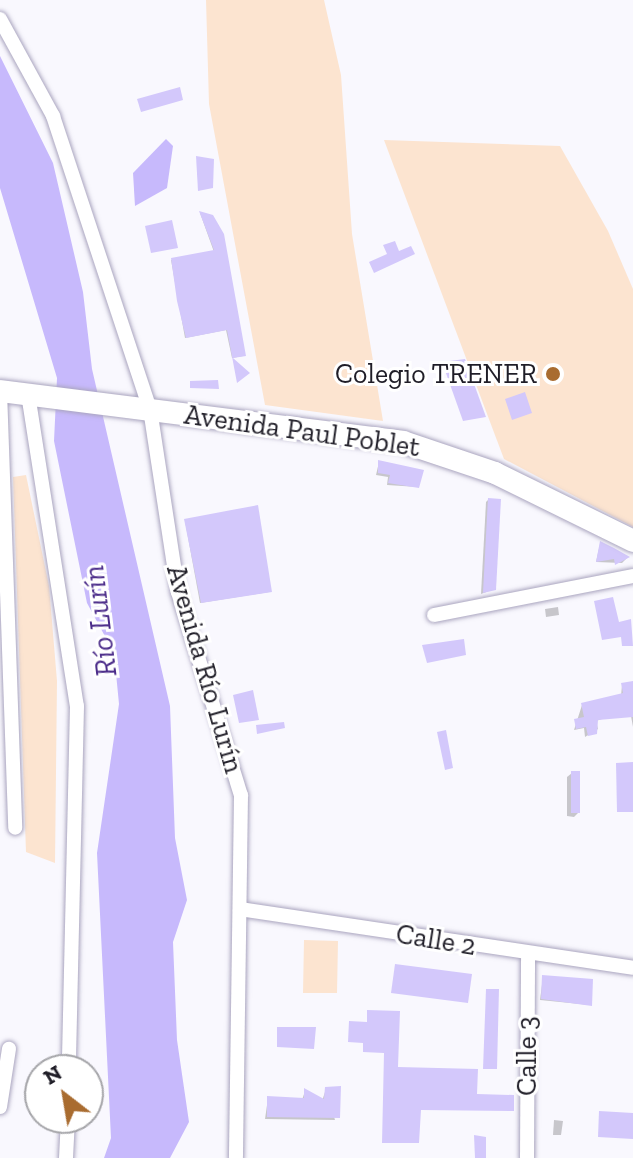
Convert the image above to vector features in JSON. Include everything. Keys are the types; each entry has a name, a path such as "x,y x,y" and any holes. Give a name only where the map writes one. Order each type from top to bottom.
{"main road":[{"name":"Avenida Paul Poblet","path":"0,391 143,408 432,450 495,473 633,541"}],"street":[{"name":"Avenida Río Lurín","path":"0,19 53,116 143,408 178,592 241,795 236,1158"},
{"path":"0,391 7,803 15,828"},
{"path":"34,395 77,706 69,1054"},
{"path":"434,615 633,576"},
{"name":"Calle 2","path":"240,909 633,968"},
{"name":"Calle 3","path":"527,1158 528,954"},
{"path":"0,1107 9,1049"},
{"path":"66,1158 67,1134"}],"shaded area":[{"path":"206,0 324,0 341,75 352,234 383,421 265,405 209,104"},
{"name":"Colegio TRENER","path":"384,140 560,146 608,231 633,289 633,527 504,459"},
{"path":"26,475 49,586 57,681 55,863 26,852 13,477"},
{"path":"304,940 338,941 337,993 303,993"}],"water":[{"name":"Río Lurín","path":"0,56 53,163 83,292 92,369 170,706 175,838 187,900 173,942 177,1040 189,1122 170,1158 104,1158 111,1138 97,853 119,704 114,653 87,603 54,441 57,378 0,188"},
{"path":"166,139 173,146 167,188 135,206 133,173"}],"building":[{"path":"180,87 183,100 141,112 137,99"},
{"path":"196,156 214,159 213,188 198,191"},
{"path":"199,211 213,215 224,234 246,356 233,358 250,373 237,383 227,330 186,338 177,301 171,258 214,250"},
{"path":"172,220 178,248 151,253 145,226"},
{"path":"395,241 399,251 411,246 415,254 374,273 369,262 387,254 383,245"},
{"path":"465,359 486,417 463,421 442,362"},
{"path":"218,380 219,389 190,388 190,381"},
{"path":"525,392 532,413 512,420 505,399"},
{"path":"378,460 424,470 419,488 388,483 390,475 378,473"},
{"path":"488,498 501,499 496,590 483,593"},
{"path":"258,505 272,592 201,603 184,519"},
{"path":"600,541 630,557 615,565 614,559 596,562"},
{"path":"613,597 619,622 631,619 633,646 622,646 621,637 602,640 594,601"},
{"path":"464,639 466,655 427,663 422,645"},
{"path":"633,681 633,717 598,720 597,734 588,736 586,727 576,729 574,719 584,717 581,703 623,693 621,683"},
{"path":"253,690 259,720 239,723 233,695"},
{"path":"284,722 285,728 257,734 256,725"},
{"path":"446,730 453,768 445,770 437,732"},
{"path":"633,762 633,812 617,812 616,763"},
{"path":"571,771 580,771 580,813 571,813"},
{"path":"395,964 472,974 468,1003 391,993"},
{"path":"542,975 593,979 592,1006 541,999"},
{"path":"486,989 499,989 497,1069 483,1069"},
{"path":"367,1010 400,1011 398,1067 478,1069 477,1094 514,1095 514,1111 421,1110 419,1143 382,1143 384,1053 363,1052 363,1043 348,1042 349,1021 367,1022"},
{"path":"277,1027 316,1027 314,1049 277,1047"},
{"path":"341,1086 340,1118 267,1117 267,1096 304,1098 304,1088 324,1099 325,1087"},
{"path":"599,1111 633,1113 633,1139 598,1137"},
{"path":"474,1135 486,1137 486,1158 475,1158"}],"place":[{"name":"Colegio TRENER","path":"553,374"}]}
